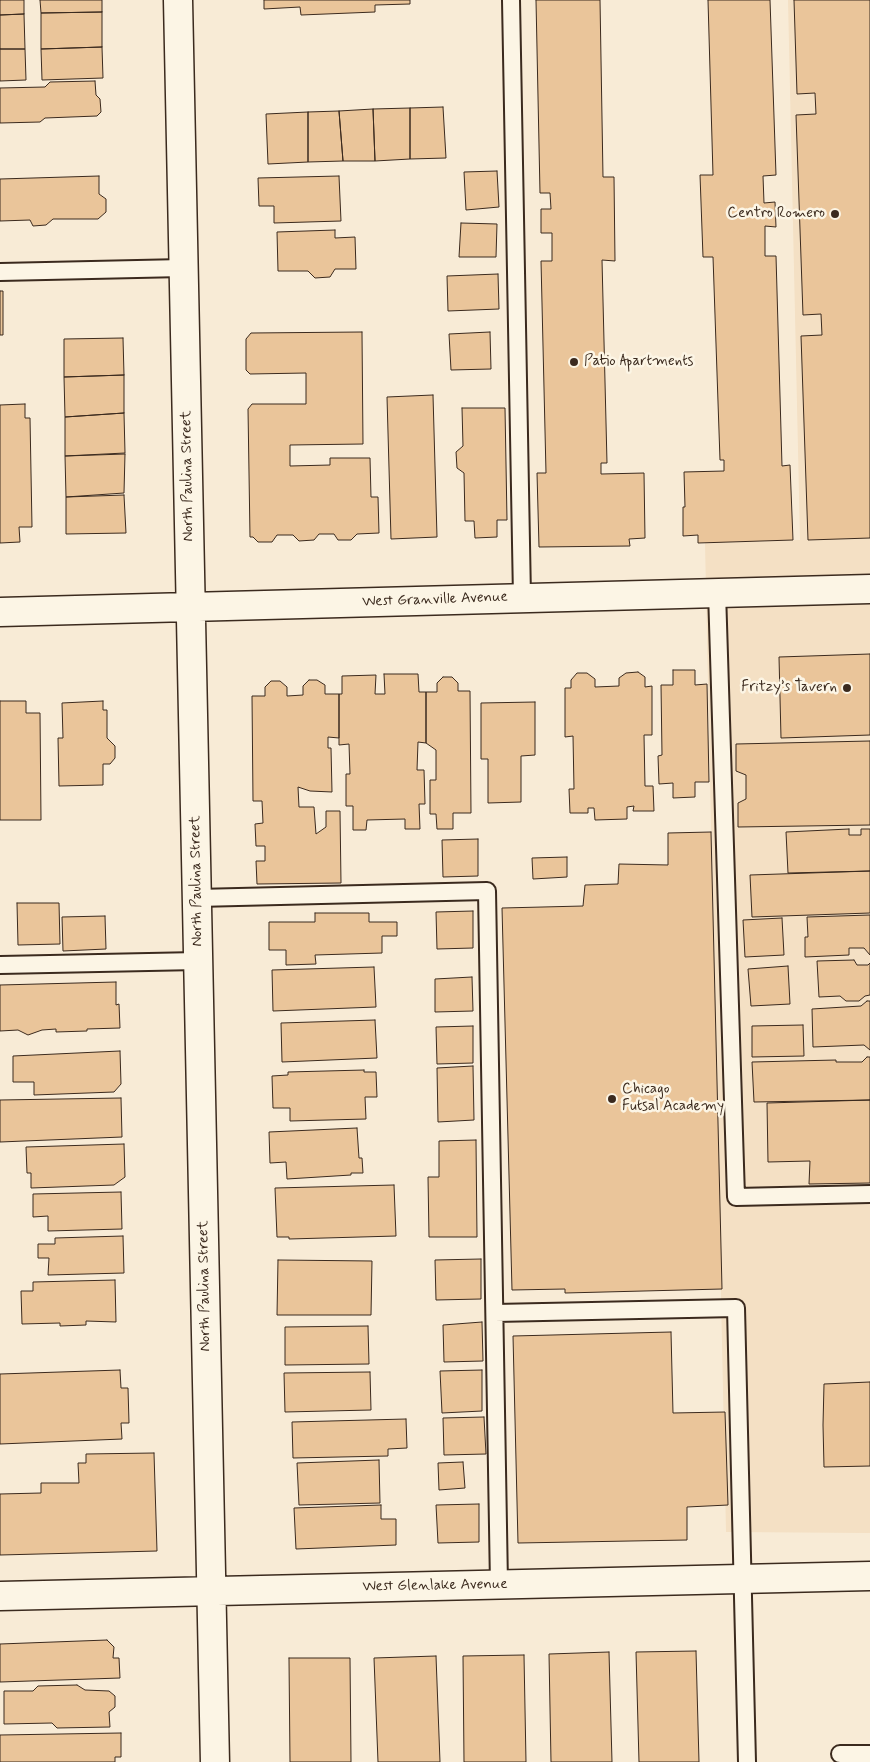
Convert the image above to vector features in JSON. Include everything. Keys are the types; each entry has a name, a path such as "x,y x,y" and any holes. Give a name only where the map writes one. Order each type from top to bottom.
{"street":[{"name":"North Paulina Street","path":"178,0 215,1762"},
{"name":"West Granville Avenue","path":"0,612 870,589"},
{"name":"West Glenlake Avenue","path":"0,1596 870,1576"}],"lane":[{"path":"511,0 522,598"},
{"path":"0,272 184,268"},
{"path":"717,592 736,1197 870,1194"},
{"path":"197,898 487,891 500,1584"},
{"path":"0,965 198,961"},
{"path":"495,1313 736,1308 747,1762"},
{"path":"840,1754 870,1754"}],"shaded area":[{"path":"788,0 870,0 870,1533 726,1532 705,543 800,540"}],"building":[{"path":"0,0 24,0 24,14 0,15"},
{"path":"40,0 102,0 102,12 41,13"},
{"path":"264,0 410,0 410,4 375,5 375,12 301,15 300,7 264,9"},
{"name":"Patio Apartments","path":"536,0 600,0 603,177 614,177 615,261 602,260 607,463 601,463 601,474 644,473 645,538 629,539 630,546 539,547 537,473 546,473 541,261 552,261 552,233 541,233 541,209 551,209 550,193 540,193"},
{"name":"Patio Apartments","path":"708,0 770,0 776,175 763,176 764,203 775,202 776,227 765,226 765,256 776,256 782,466 790,465 793,540 698,543 698,535 683,536 683,507 685,507 684,472 724,471 724,460 720,460 713,257 703,257 700,175 713,175"},
{"name":"Centro Romero","path":"794,0 870,0 870,538 808,540 801,336 822,335 821,314 803,315 796,115 816,114 815,93 797,94"},
{"path":"102,12 102,47 41,49 41,13"},
{"path":"24,14 25,49 0,49 0,15"},
{"path":"102,47 103,78 42,80 41,49"},
{"path":"0,49 25,49 26,80 0,81"},
{"path":"95,81 96,95 100,99 101,112 97,116 45,118 40,122 0,123 0,88 45,87 50,82"},
{"path":"443,107 446,158 410,159 410,108"},
{"path":"410,108 410,159 375,161 373,109"},
{"path":"373,109 375,161 343,161 339,111"},
{"path":"339,111 343,161 308,162 308,112"},
{"path":"308,112 308,162 268,164 266,114"},
{"path":"497,171 499,207 466,210 464,172"},
{"path":"99,176 99,194 106,199 106,212 98,219 53,219 46,225 33,226 30,220 0,221 0,179"},
{"path":"339,176 341,221 274,223 274,206 259,206 258,178"},
{"path":"461,223 497,224 496,257 459,257"},
{"path":"335,230 335,238 355,237 356,269 335,269 330,277 315,278 308,271 278,271 277,232"},
{"path":"498,274 499,309 448,311 447,276"},
{"path":"0,291 3,291 3,335 0,335"},
{"path":"362,332 363,444 290,445 290,466 330,465 330,458 370,458 371,497 378,497 379,533 357,534 351,540 338,540 334,534 319,534 314,540 299,541 293,535 277,535 272,542 258,542 253,537 250,537 248,409 252,404 306,404 306,373 250,374 246,370 246,339 251,333"},
{"path":"490,332 491,369 451,370 449,334"},
{"path":"123,338 124,375 64,377 64,339"},
{"path":"124,375 124,413 65,417 64,377"},
{"path":"433,395 437,537 391,539 387,397"},
{"path":"25,404 25,418 30,418 32,527 19,527 20,542 0,543 0,405"},
{"path":"462,408 505,408 507,520 497,520 497,537 475,538 474,521 465,521 464,473 457,468 456,452 463,446"},
{"path":"124,413 125,453 65,456 65,417"},
{"path":"125,454 124,493 66,497 65,456"},
{"path":"124,495 126,533 66,534 66,497"},
{"path":"870,654 870,735 781,738 779,657"},
{"path":"673,670 695,670 695,685 707,684 709,782 695,782 695,797 673,798 673,783 659,784 658,756 662,755 661,685 673,685"},
{"path":"638,672 645,677 645,687 652,686 652,735 644,735 645,786 653,786 654,811 633,811 634,806 627,807 627,819 595,820 594,808 588,808 588,813 570,813 569,789 574,789 573,736 565,737 565,688 571,688 571,680 577,673 587,673 595,679 595,687 619,686 619,678 626,673"},
{"path":"384,674 418,674 419,692 426,692 426,743 418,742 417,770 424,770 425,804 419,804 420,829 405,829 405,819 367,820 366,830 353,830 353,806 346,806 346,774 350,774 349,744 339,745 339,694 342,694 342,676 376,675 375,694 385,694"},
{"path":"443,677 452,677 458,683 458,691 470,691 471,813 453,813 453,829 437,829 436,814 430,814 430,780 436,780 436,750 426,743 426,692 437,692 437,683"},
{"path":"309,680 317,680 325,685 325,694 339,694 339,738 328,737 328,748 331,748 332,792 310,791 298,787 299,807 314,807 316,834 326,827 326,811 340,811 341,883 257,884 256,861 265,861 265,846 256,846 255,824 263,823 262,801 253,801 252,696 265,696 265,687 271,681 280,681 287,687 287,696 303,695 303,686"},
{"path":"0,701 26,701 26,713 40,713 41,820 0,820"},
{"path":"103,701 103,710 107,710 107,738 115,746 115,758 110,764 103,764 103,785 59,786 58,738 63,738 62,703"},
{"path":"535,702 535,755 521,756 521,802 488,803 488,759 481,759 481,703"},
{"path":"870,741 870,825 738,827 738,803 746,799 746,775 736,771 736,744"},
{"path":"849,829 849,835 861,835 861,829 870,829 870,871 788,873 786,832"},
{"name":"Chicago Futsal Academy","path":"711,832 722,1289 565,1293 565,1289 512,1290 502,908 583,906 585,885 618,884 619,864 668,865 668,833"},
{"path":"478,839 478,876 443,877 442,840"},
{"path":"567,857 567,877 533,879 532,858"},
{"path":"870,871 870,913 752,917 750,875"},
{"path":"17,903 59,903 60,944 18,945"},
{"path":"473,911 473,948 437,949 436,912"},
{"path":"315,913 369,913 369,922 397,922 397,936 382,936 382,953 315,955 316,964 286,965 286,950 269,950 269,922 315,922"},
{"path":"870,915 870,955 864,948 849,948 849,955 805,957 805,937 808,937 807,917"},
{"path":"105,916 106,949 63,951 62,917"},
{"path":"782,918 784,955 745,957 743,920"},
{"path":"854,960 857,965 868,965 870,963 870,995 865,996 859,1001 846,1001 840,996 819,997 817,961"},
{"path":"788,966 790,1004 751,1006 748,969"},
{"path":"374,967 376,1007 273,1011 272,970"},
{"path":"472,977 473,1011 435,1012 435,979"},
{"path":"116,982 116,1005 119,1004 120,1028 56,1032 56,1029 42,1030 28,1035 18,1030 0,1031 0,985"},
{"path":"870,1001 870,1050 864,1045 813,1047 812,1009 861,1006"},
{"path":"375,1020 377,1058 282,1062 281,1023"},
{"path":"803,1025 804,1056 752,1057 752,1026"},
{"path":"473,1026 473,1063 437,1064 436,1027"},
{"path":"120,1051 121,1084 114,1092 34,1095 34,1082 13,1082 13,1056"},
{"path":"867,1057 870,1057 870,1100 754,1102 752,1062 836,1060 836,1062 862,1062"},
{"path":"473,1066 474,1120 438,1122 437,1068"},
{"path":"364,1070 364,1072 376,1072 377,1097 365,1097 366,1119 290,1121 290,1108 273,1108 272,1076 288,1075 288,1072"},
{"path":"121,1098 122,1137 0,1142 0,1100"},
{"path":"870,1100 870,1183 809,1184 810,1161 768,1162 767,1103"},
{"path":"357,1128 359,1158 362,1158 363,1173 287,1179 286,1162 270,1163 269,1132"},
{"path":"476,1140 477,1237 429,1237 428,1177 439,1177 439,1141"},
{"path":"124,1144 125,1177 114,1185 31,1188 31,1173 27,1173 26,1147"},
{"path":"394,1185 396,1236 289,1239 289,1237 277,1237 275,1188"},
{"path":"121,1192 122,1229 48,1231 48,1216 33,1217 33,1194"},
{"path":"123,1236 124,1273 48,1275 49,1258 38,1258 38,1244 55,1244 55,1238"},
{"path":"481,1259 481,1299 436,1300 435,1260"},
{"path":"278,1260 372,1261 371,1315 277,1315"},
{"path":"115,1280 116,1322 86,1321 86,1325 60,1326 60,1323 22,1324 21,1291 33,1291 33,1282"},
{"path":"482,1322 483,1361 444,1362 443,1325"},
{"path":"368,1326 369,1364 285,1365 285,1327"},
{"path":"671,1332 673,1413 725,1412 728,1505 687,1507 687,1540 518,1543 513,1336"},
{"path":"120,1370 121,1388 128,1388 129,1423 121,1423 122,1439 0,1444 0,1374"},
{"path":"482,1370 482,1411 442,1413 440,1371"},
{"path":"370,1372 371,1410 285,1412 284,1373"},
{"path":"870,1382 870,1466 824,1467 824,1384"},
{"path":"484,1417 486,1454 444,1455 443,1418"},
{"path":"406,1419 407,1448 388,1449 388,1456 293,1458 292,1422"},
{"path":"154,1453 157,1551 0,1555 0,1494 41,1493 41,1483 79,1483 78,1463 86,1463 86,1454"},
{"path":"379,1460 380,1503 299,1505 297,1463"},
{"path":"463,1462 465,1488 439,1490 438,1463"},
{"path":"479,1504 479,1542 438,1543 436,1505"},
{"path":"381,1505 381,1519 396,1519 396,1545 296,1549 294,1508"},
{"path":"107,1640 114,1647 113,1658 119,1658 120,1678 0,1682 0,1644"},
{"path":"696,1651 699,1762 639,1762 636,1652"},
{"path":"609,1652 612,1762 551,1762 549,1654"},
{"path":"524,1655 526,1762 464,1762 463,1656"},
{"path":"436,1656 440,1762 378,1762 374,1658"},
{"path":"289,1658 350,1658 351,1762 290,1762"},
{"path":"77,1685 85,1690 109,1691 115,1696 115,1707 109,1712 110,1727 57,1728 52,1723 4,1724 4,1691 33,1691 38,1686"},
{"path":"121,1733 121,1757 115,1757 115,1762 0,1762 0,1735"}],"place":[{"name":"Centro Romero","path":"835,214"},
{"name":"Patio Apartments","path":"574,362"},
{"name":"Fritzy’s Tavern","path":"847,688"},
{"name":"Chicago Futsal Academy","path":"612,1099"}]}
